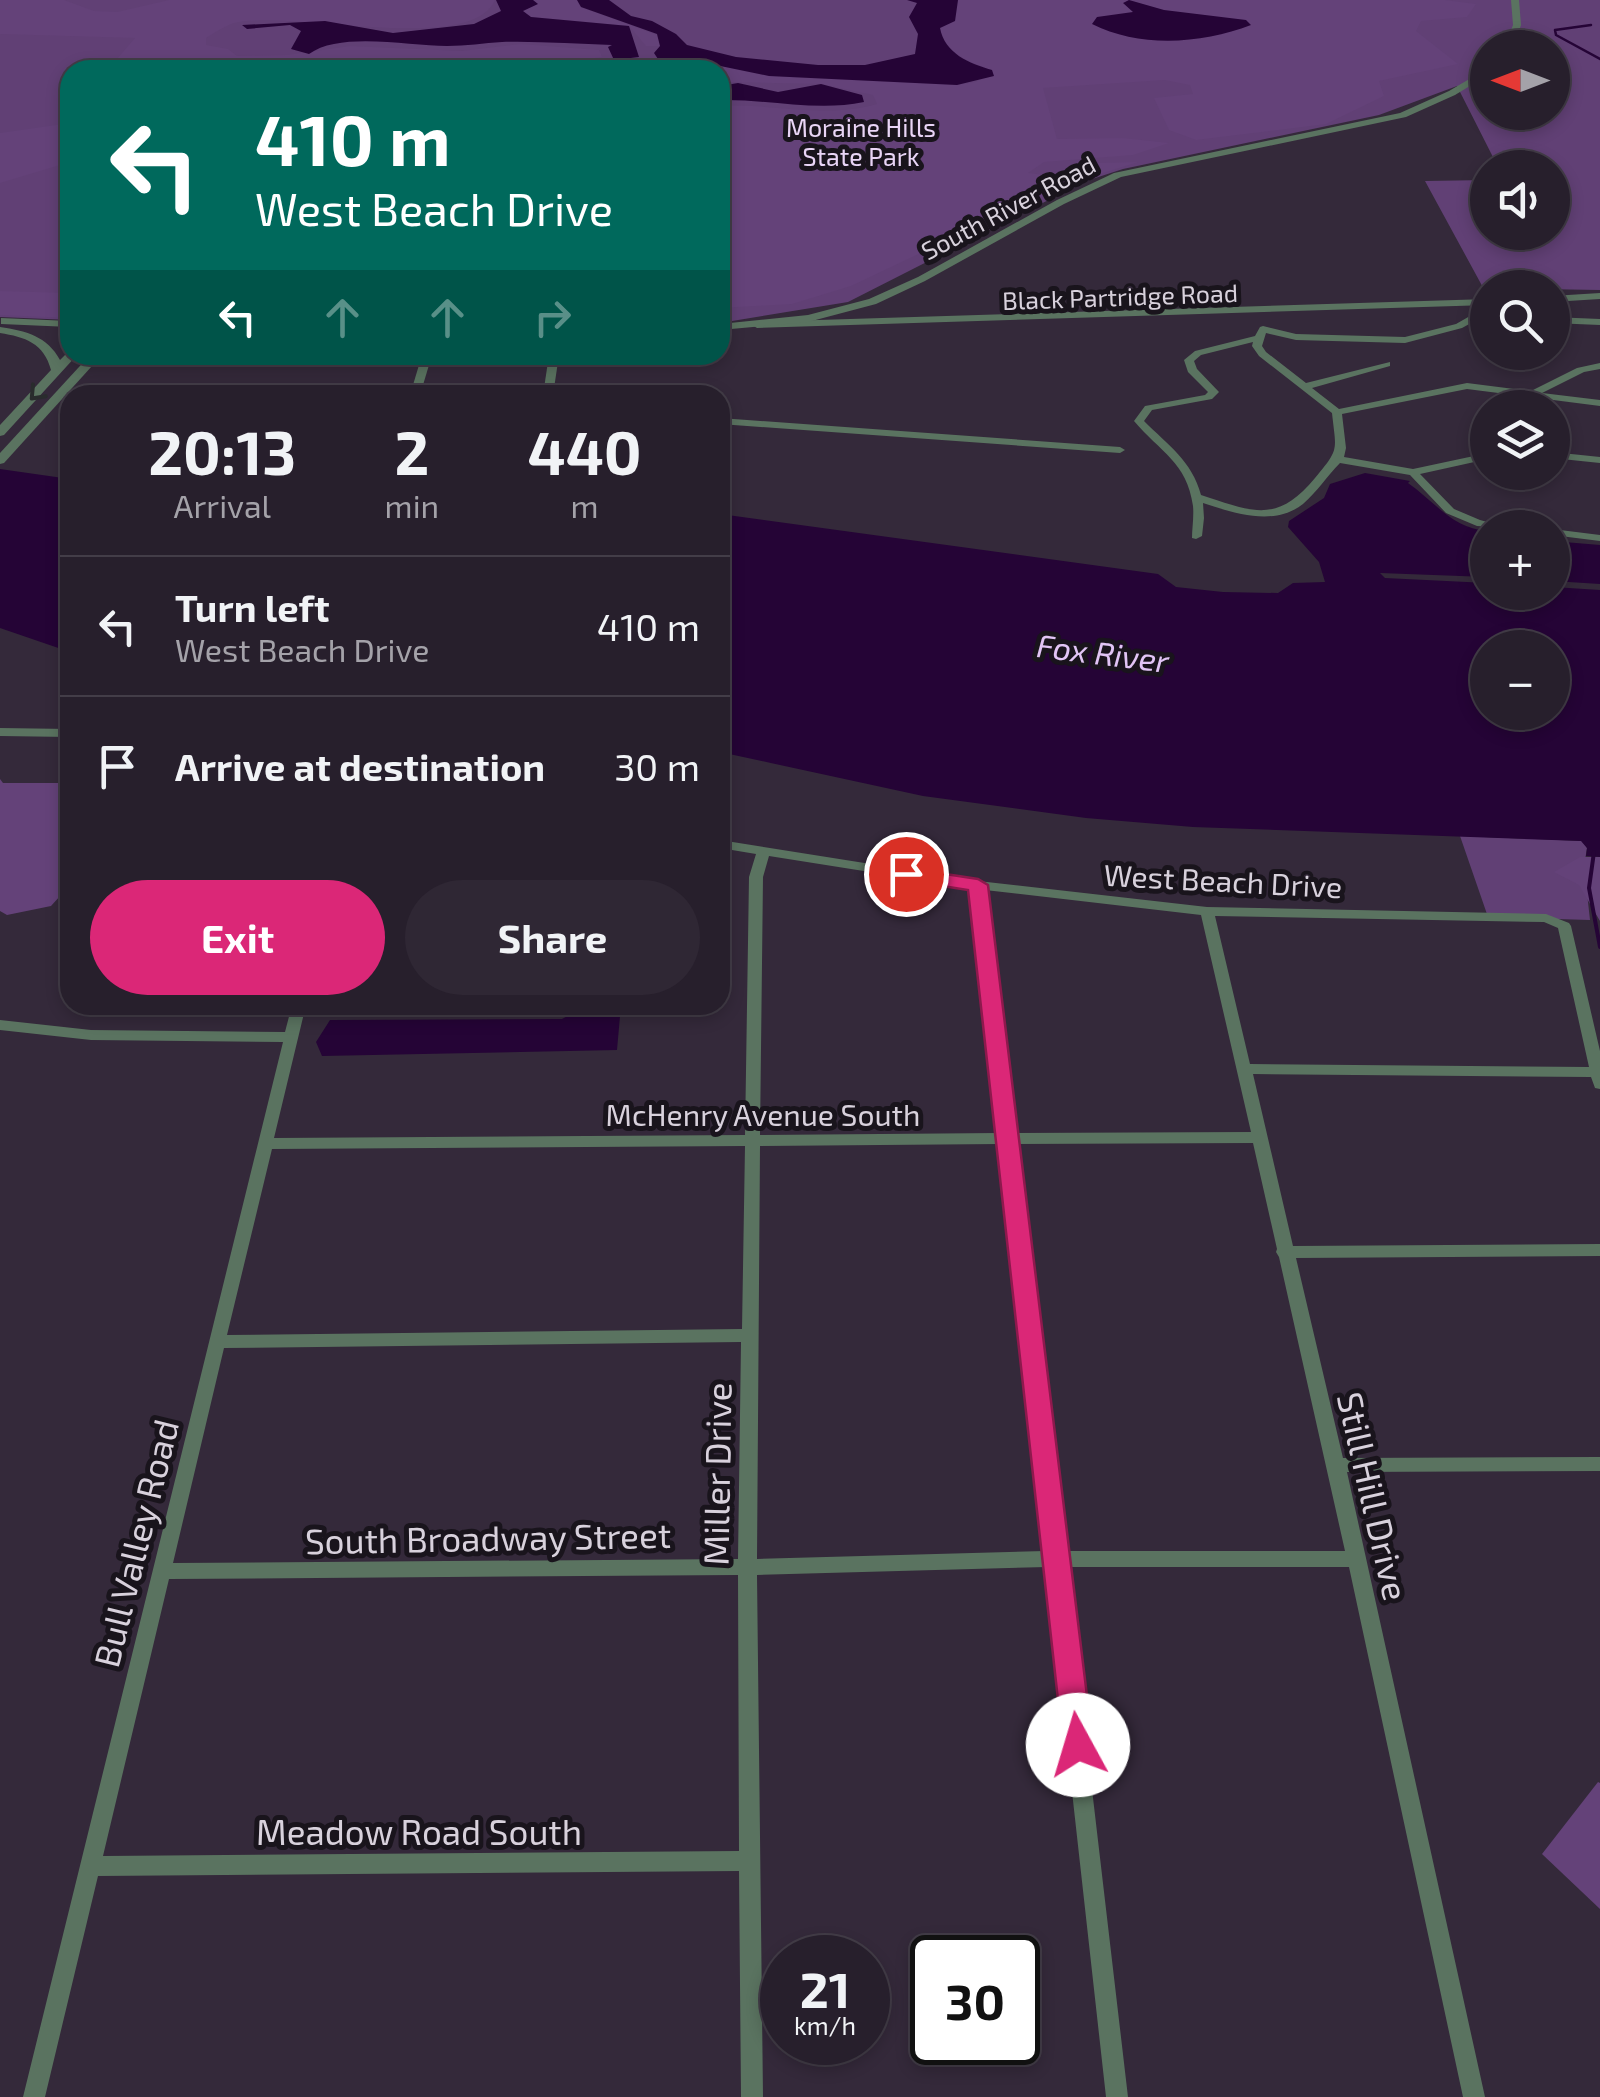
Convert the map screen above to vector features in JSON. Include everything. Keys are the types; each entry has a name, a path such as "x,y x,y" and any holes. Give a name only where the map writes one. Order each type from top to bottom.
{"street":[{"path":"1515,30 1516,0"},
{"name":"South River Road","path":"730,327 804,320 878,298 1074,194 1118,175 1402,115 1470,82"},
{"path":"1570,298 1600,296"},
{"path":"878,298 877,309 890,323"},
{"name":"Black Partridge Road","path":"753,325 1470,302"},
{"path":"1196,498 1258,513 1279,511 1295,505 1338,459 1341,448 1337,412 1262,354 1260,333 1251,310"},
{"path":"1196,536 1200,524 1196,498 1182,462 1139,421 1149,408 1208,397 1214,392 1192,370 1189,360 1198,353 1260,333 1405,340 1470,321"},
{"path":"1570,321 1600,322"},
{"path":"0,326 60,326"},
{"path":"0,326 40,340 54,355 57,370"},
{"path":"1306,386 1386,364"},
{"path":"0,432 62,365"},
{"path":"69,385 87,365"},
{"path":"1539,390 1581,370 1600,366"},
{"path":"1337,412 1466,386 1512,390"},
{"path":"0,460 60,394"},
{"path":"1570,398 1600,403"},
{"path":"730,422 1120,450"},
{"path":"1570,456 1600,460"},
{"path":"1338,459 1413,472 1470,460"},
{"path":"1413,472 1450,511 1470,520"},
{"path":"1570,534 1600,538"},
{"path":"0,732 60,732"},
{"name":"West Beach Drive","path":"730,846 978,885 1208,911 1546,918 1560,923 1599,1078"},
{"name":"Miller Drive","path":"752,2097 748,1567 756,877 762,852"},
{"path":"978,885 1117,2097"},
{"name":"Still Hill Drive","path":"1208,911 1336,1465 1474,2097"},
{"name":"Bull Valley Road","path":"34,2097 296,1015"},
{"path":"0,1025 92,1035 290,1038"},
{"path":"1243,1069 1599,1078"},
{"name":"McHenry Avenue South","path":"265,1144 1261,1138"},
{"path":"1284,1252 1600,1250"},
{"path":"217,1342 751,1335"},
{"path":"1336,1465 1600,1464"},
{"name":"South Broadway Street","path":"161,1572 748,1567 1057,1558 1356,1560"},
{"name":"Meadow Road South","path":"90,1866 748,1861"}],"green space":[{"name":"Moraine Hills State Park","path":"0,0 1600,0 1600,290 1570,289 1570,270 1473,270 1425,181 1470,180 1470,250 1570,250 1570,150 1489,150 1479,130 1570,130 1570,30 1470,30 1470,112 1457,86 1379,115 1123,169 1086,181 848,302 730,321 730,60 60,60 60,320 0,317"},
{"path":"0,0 64,0 94,11 117,12 169,0 495,0 479,16 452,25 376,27 260,20 227,26 206,38 206,45 228,49 237,56 287,55 350,46 461,51 521,44 599,50 602,57 119,60 135,38 0,34"},
{"path":"533,0 577,0 581,7 657,35 660,46 646,46 629,26 531,17 522,11 537,4"},
{"path":"958,0 1445,0 1476,4 1467,17 1421,21 1416,31 1458,64 1379,81 1384,96 1326,124 1196,140 1169,130 1154,98 1193,94 1190,85 1165,80 1043,88 1057,139 1123,138 1169,143 1133,155 1044,162 1028,173 1053,176 1097,163 1138,162 1062,186 851,286 792,304 730,307 730,106 838,110 877,104 873,95 821,84 730,82 730,68 769,76 956,85 976,82 992,70 967,60 947,44 940,28 955,21"},
{"path":"60,124 60,165 0,183 0,133"},
{"path":"0,291 60,293 60,318 0,315"},
{"path":"0,779 3,783 60,783 60,896 51,906 7,915 0,911"},
{"path":"1460,836 1582,841 1587,848 1584,866 1590,920 1488,917"},
{"path":"1580,857 1600,857 1600,921 1579,885 1554,872"},
{"path":"1600,1783 1600,1909 1542,1854"}],"water":[{"path":"496,0 533,0 538,4 523,11 531,17 629,26 639,57 614,60 608,47 612,45 529,42 447,46 357,41 322,47 309,54 291,49 301,31 290,25 247,29 242,25 325,21 393,33 474,24 501,11"},
{"path":"577,0 609,0 631,16 652,21 676,34 687,45 736,57 865,65 915,54 918,34 909,17 917,3 907,0 958,0 955,21 940,28 943,37 959,56 992,70 994,76 957,85 769,76 730,68 730,60 658,59 654,53 660,46 657,34 581,7"},
{"path":"1129,0 1164,10 1246,20 1251,25 1212,36 1171,41 1130,37 1092,24 1097,17 1133,12 1123,3"},
{"path":"730,84 778,92 821,84 862,95 864,102 828,106 730,101"},
{"path":"0,469 60,478 60,649 0,628"},
{"name":"Fox River","path":"1365,473 1410,481 1454,520 1470,527 1470,576 1380,573 1385,578 1470,582 1470,610 1570,610 1570,588 1600,590 1600,857 1586,856 1587,848 1581,841 1193,827 1086,818 923,796 730,754 730,515 1158,574 1176,587 1278,593 1293,583 1325,582 1319,562 1288,527 1289,521 1324,498 1330,484"},
{"path":"1570,542 1600,545 1600,584 1570,582"},
{"path":"569,1015 620,1015 617,1050 322,1056 316,1042 330,1020 562,1019"}],"waterway":[{"path":"1591,25 1555,30 1556,35 1600,59"},
{"path":"1594,852 1589,888 1600,947"}],"route":[{"path":"906,874 978,885 1078,1745"}]}
